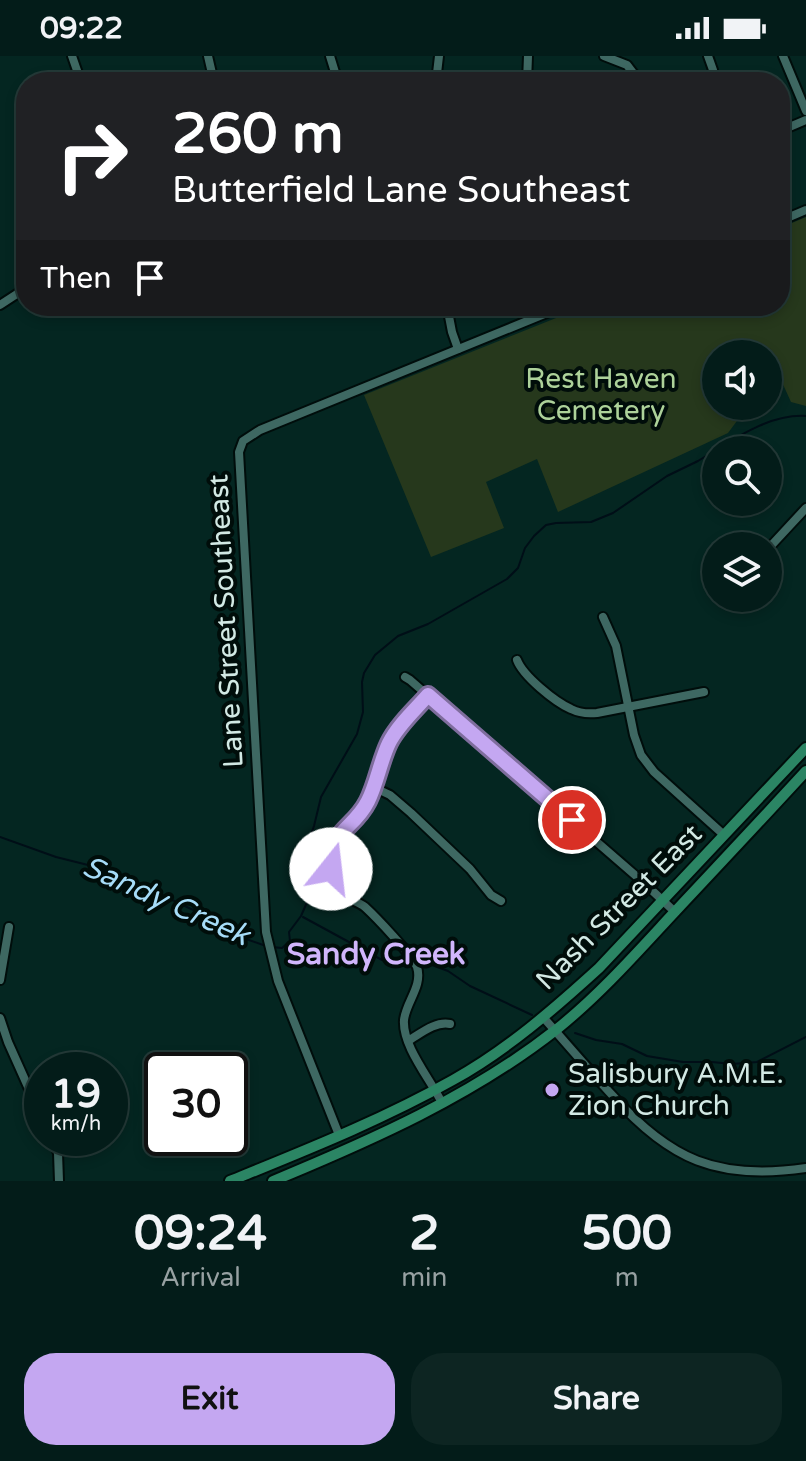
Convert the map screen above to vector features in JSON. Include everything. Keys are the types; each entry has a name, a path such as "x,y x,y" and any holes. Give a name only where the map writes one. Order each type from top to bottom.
{"main road":[{"name":"Nash Street East","path":"230,1181 365,1124 456,1078 507,1045 599,968 806,748"},
{"name":"Nash Street East","path":"273,1181 300,1176 394,1129 492,1074 555,1031 613,978 806,771"}],"street":[{"path":"604,56 627,65 632,72"},
{"path":"708,56 713,70"},
{"path":"790,73 806,111"},
{"path":"449,316 458,349"},
{"name":"Lane Street Southeast","path":"339,1135 278,981 264,920 238,456 240,445 260,430 538,316"},
{"path":"782,534 806,508"},
{"path":"603,617 616,646 637,745 647,764 724,835"},
{"path":"517,660 527,677 563,705 582,713 597,713 704,692"},
{"path":"405,677 675,912"},
{"path":"428,695 390,741 364,808 333,845 331,869 341,893 367,909 416,965 417,981 404,1018 408,1041 442,1103"},
{"path":"373,787 390,795 411,813 470,869 491,895 501,901"},
{"path":"0,980 2,949 9,927"},
{"path":"543,1017 625,1110 658,1143 692,1166 723,1177 767,1178 793,1177 806,1168"},
{"path":"0,1018 24,1078"},
{"path":"408,1041 437,1024 450,1024"},
{"path":"58,1156 59,1181"}],"green space":[{"name":"Rest Haven Cemetery","path":"806,217 806,406 791,402 782,382 782,340 702,340 702,420 738,420 728,433 702,436 702,445 558,512 537,459 486,482 504,528 431,557 364,395 561,316 790,316 790,224"}],"waterway":[{"name":"Sandy Creek","path":"740,436 771,421 806,416"},
{"name":"Sandy Creek","path":"272,947 282,948 290,941 289,932 308,900 301,875 302,859 321,797 357,734 363,712 364,673 375,655 398,636 428,624 507,579 518,568 525,548 546,525 591,522 613,513 667,476 702,459"},
{"name":"Sandy Creek","path":"0,837 56,857 100,868 266,946"},
{"path":"303,917 382,960 409,961"},
{"path":"424,962 448,971 470,986 532,1015"},
{"path":"575,1033 622,1044 647,1056 683,1062 732,1064 757,1062 806,1037"}],"place":[{"name":"Salisbury A.M.E. Zion Church","path":"552,1090"}],"district":[{"name":"Sandy Creek","path":"376,954"}],"route":[{"path":"331,869 333,845 368,801 390,741 428,695 572,820"}]}
